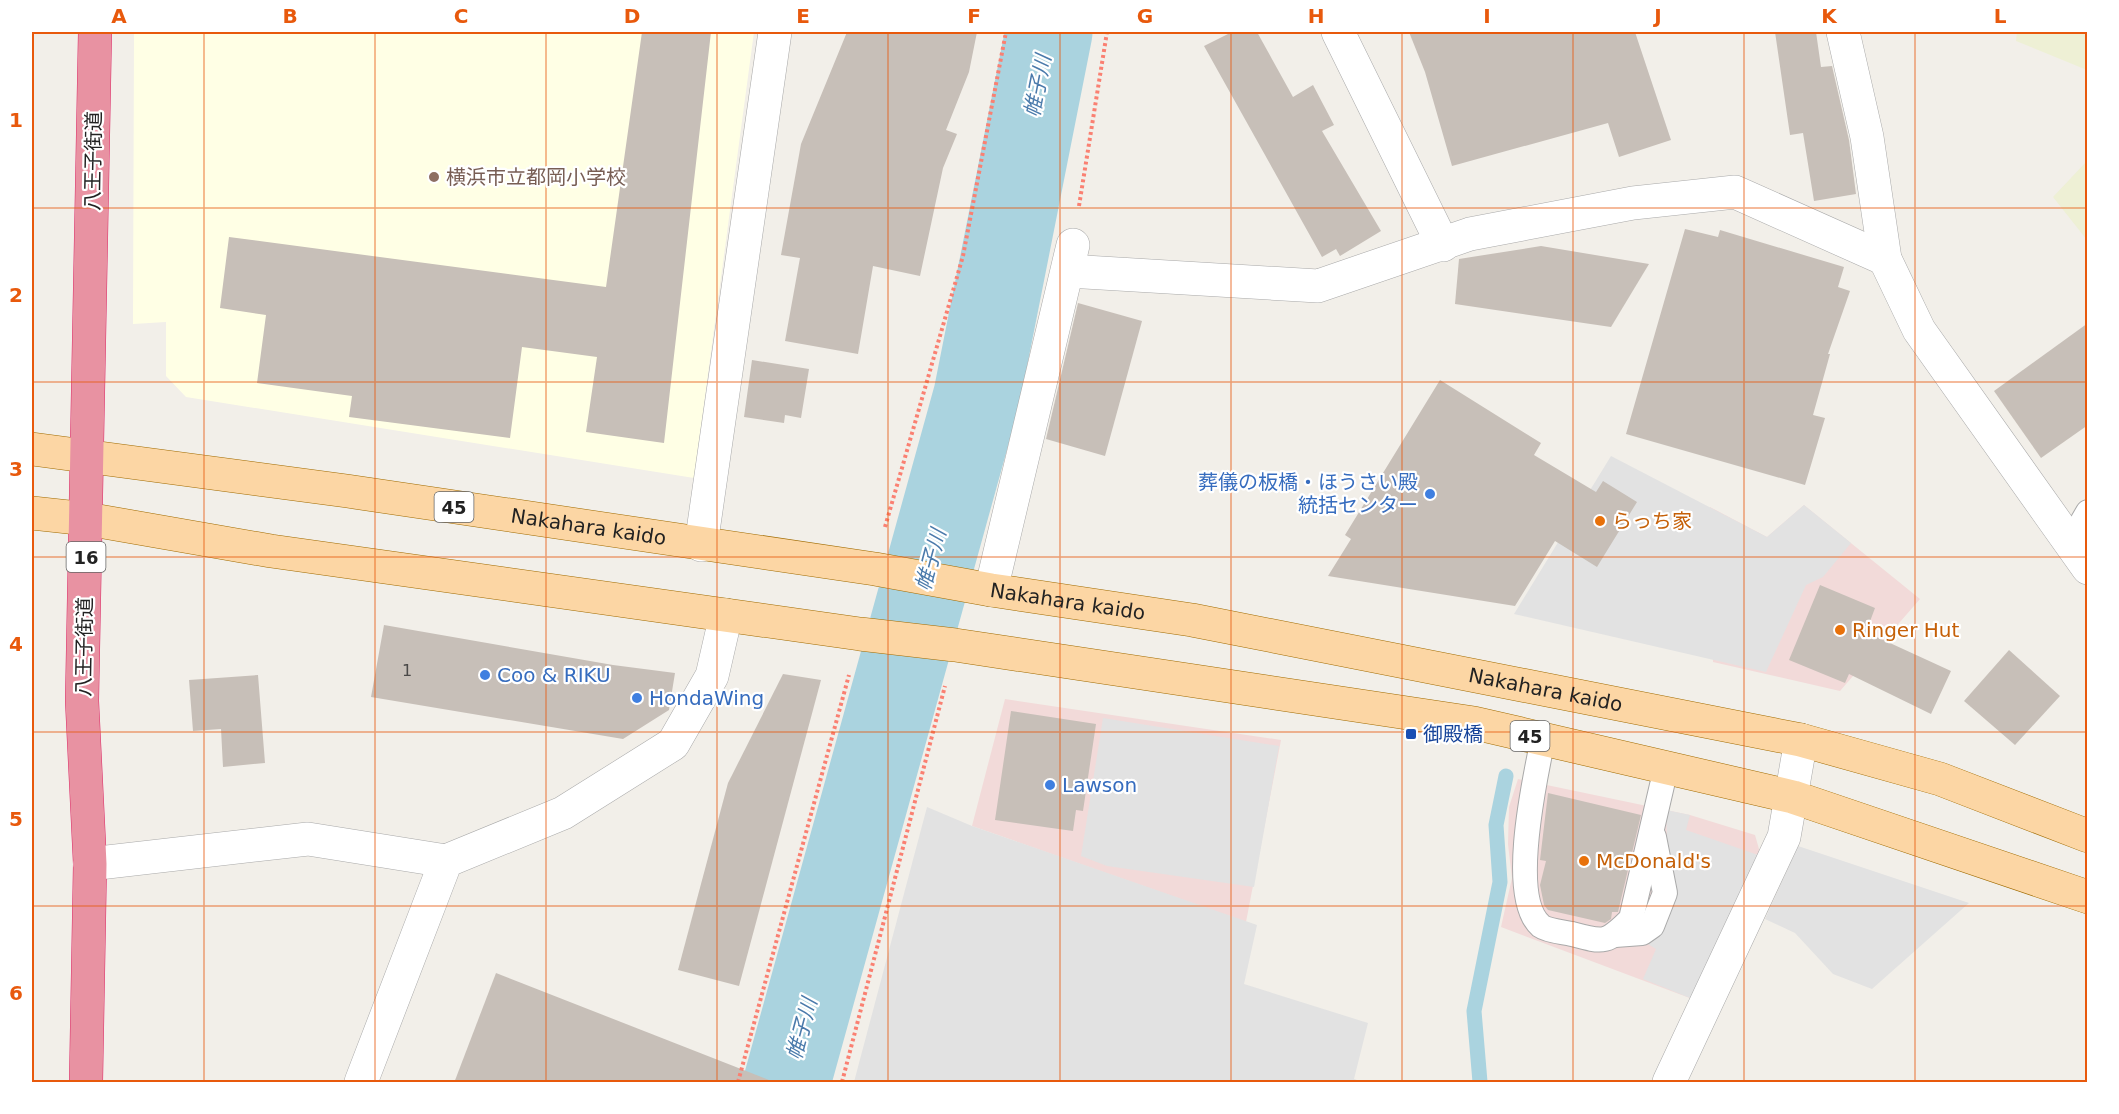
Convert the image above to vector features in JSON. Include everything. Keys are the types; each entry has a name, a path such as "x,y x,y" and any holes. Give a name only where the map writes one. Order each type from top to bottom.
{"highway":[{"name":"八王子街道","path":"86,1083 90,864 82,702 95,32"}],"main road":[{"name":"Nakahara kaido","path":"32,449 347,491 875,569 990,590 1192,620 1801,740 1940,780 2088,836"},
{"name":"45","path":"32,513 87,519 271,551 860,634 956,645 1474,723 1793,797 2088,897"}],"street":[{"path":"701,545 775,32"},
{"path":"1338,32 1443,245"},
{"path":"1843,32 1867,137 1885,259 1919,330 2079,555"},
{"path":"990,590 1071,258 1317,286 1470,234 1633,203 1735,192 1885,259"},
{"path":"90,864 308,839 446,861 563,813 673,744 712,676 726,615"},
{"path":"1669,1083 1784,837 1793,797 1801,740"},
{"path":"361,1083 446,861"}],"lane":[{"path":"2079,555 2088,512"},
{"path":"1543,739 1528,817 1528,908 1542,927 1599,942 1615,935 1631,919 1666,768"}],"path":[{"path":"875,569 889,509 963,256 1006,32"},
{"path":"1071,258 1107,32"},
{"path":"738,1083 860,634"},
{"path":"842,1083 956,645"}],"shaded area":[{"name":"横浜市立都岡小学校","path":"134,32 754,32 694,478 186,397 166,376 166,322 133,324"},
{"path":"2017,32 2087,32 2087,70 2016,41"},
{"path":"2087,161 2087,240 2053,197"},
{"path":"1611,456 1767,537 1804,505 1851,543 1823,577 1806,585 1766,672 1514,614"},
{"path":"1804,505 1920,599 1840,691 1713,662 1710,507 1767,537"},
{"path":"1005,699 1281,740 1246,922 972,826"},
{"path":"1103,718 1279,746 1254,887 1107,866 1081,856"},
{"path":"1518,779 1690,815 1755,835 1761,856 1695,1000 1501,927 1512,878 1508,844 1509,807"},
{"path":"927,807 972,826 1257,925 1244,984 1368,1023 1354,1079 1363,1082 854,1082"},
{"path":"1666,810 1690,815 1686,830 1761,856 1695,1000 1643,979 1656,949 1643,941 1669,892"},
{"path":"1798,846 1969,903 1872,989 1833,974 1795,933 1765,919"}],"building":[{"path":"642,32 711,32 664,443 586,432 597,357 522,347 510,438 349,417 352,396 257,383 266,315 220,308 229,237 606,287"},
{"path":"847,32 977,32 969,72 946,130 957,134 943,168 920,276 873,266 858,354 785,341 800,258 781,255 801,144"},
{"path":"1232,32 1257,32 1293,97 1313,85 1334,125 1322,131 1381,231 1340,256 1336,249 1322,257 1204,46"},
{"path":"1409,32 1635,32 1671,140 1619,157 1608,123 1452,166 1425,72"},
{"path":"1775,32 1816,32 1821,67 1832,66 1849,140 1856,194 1814,201 1803,133 1790,135"},
{"path":"1685,229 1718,237 1720,230 1844,267 1838,287 1850,291 1828,354 1830,354 1813,415 1825,418 1805,485 1626,434"},
{"path":"1541,246 1649,264 1611,327 1455,304 1459,259"},
{"path":"1078,303 1142,321 1105,456 1046,439"},
{"path":"2088,323 2088,425 2041,458 1994,391"},
{"path":"752,360 809,369 801,418 785,415 784,423 744,417"},
{"path":"1440,380 1541,443 1534,455 1596,492 1603,481 1637,502 1597,567 1555,541 1515,606 1328,576 1351,539 1345,535"},
{"path":"1820,585 1875,608 1866,632 1951,671 1931,714 1849,674 1845,683 1789,660"},
{"path":"384,625 613,665 675,673 669,710 623,739 371,697"},
{"path":"2009,650 2060,696 2015,745 1964,701"},
{"path":"783,674 821,680 739,986 678,970 728,783"},
{"path":"258,675 265,763 223,767 221,729 193,731 189,680"},
{"path":"1011,711 1096,724 1083,811 1076,810 1073,831 995,820"},
{"path":"1548,793 1641,815 1618,912 1612,912 1611,919 1605,923 1548,910 1544,905 1540,885 1546,861 1540,860"},
{"path":"496,973 769,1080 769,1083 454,1083"}],"waterway":[{"name":"帷子川","path":"787,1082 977,395 1049,32"},
{"path":"1480,1082 1474,1011 1500,882 1496,825 1506,776"}],"place":[{"name":"横浜市立都岡小学校","path":"434,177"},
{"name":"葬儀の板橋・ほうさい殿 統括センター","path":"1430,494"},
{"name":"らっち家","path":"1600,521"},
{"name":"Ringer Hut","path":"1840,630"},
{"name":"Coo & RIKU","path":"485,675"},
{"name":"HondaWing","path":"637,698"},
{"name":"御殿橋","path":"1411,734"},
{"name":"Lawson","path":"1050,785"},
{"name":"McDonald's","path":"1584,861"}]}
